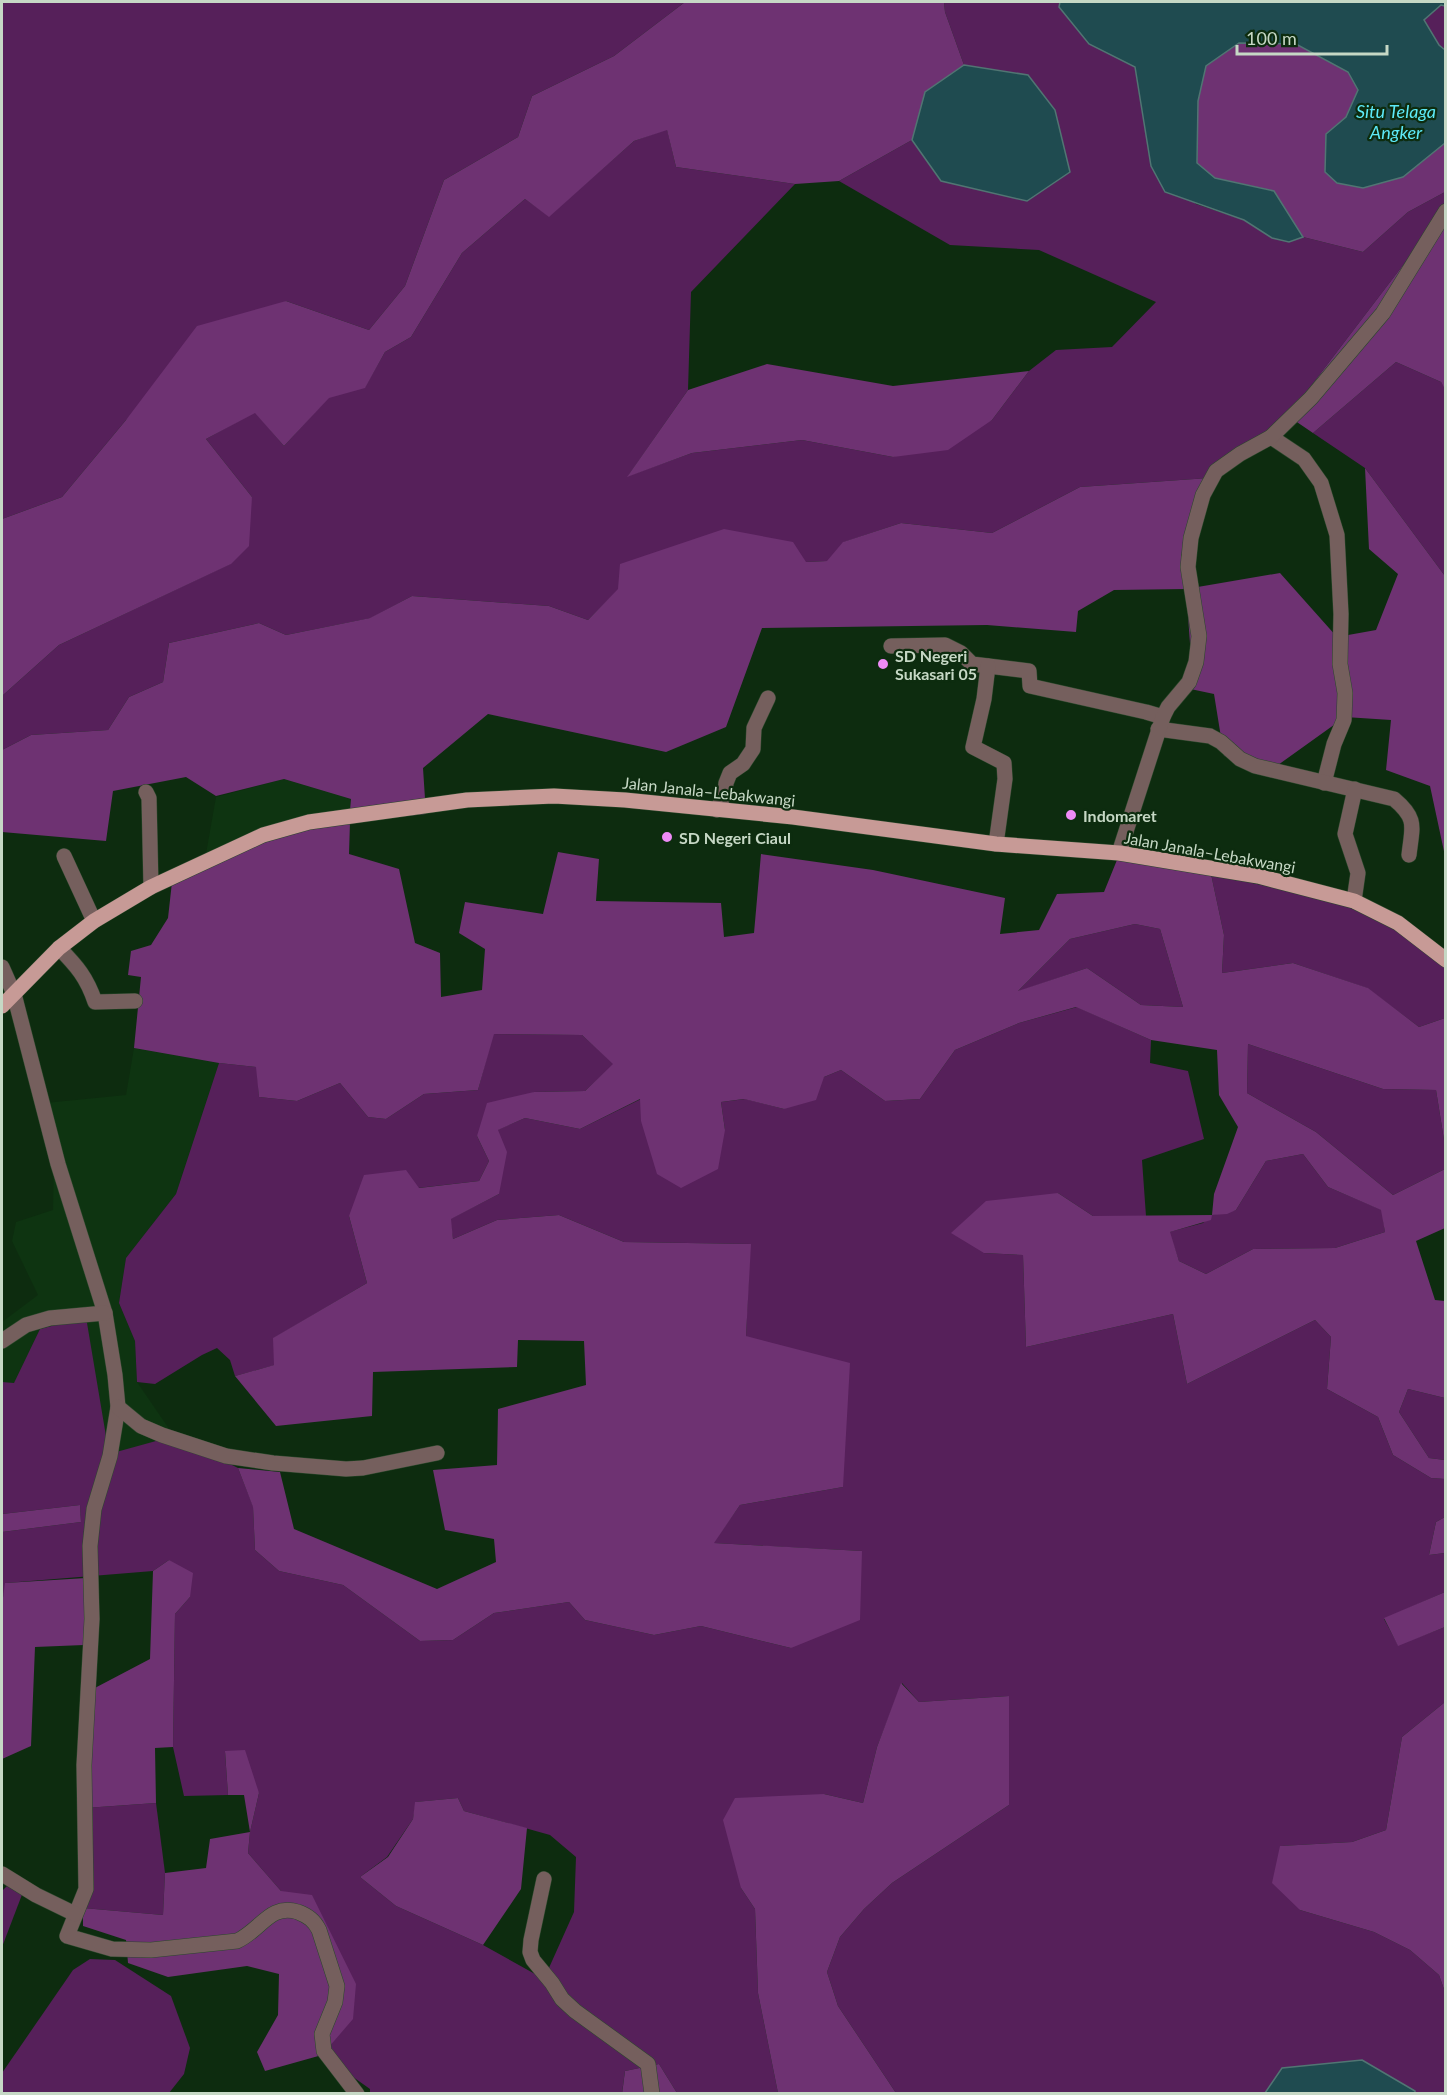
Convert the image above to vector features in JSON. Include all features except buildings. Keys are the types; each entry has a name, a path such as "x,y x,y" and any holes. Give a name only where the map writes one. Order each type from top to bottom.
{"main road":[{"name":"Jalan Janala–Lebakwangi","path":"2,1005 59,948 93,921 152,887 264,835 309,822 467,800 554,796 625,800 793,817 996,844 1119,853 1258,876 1354,901 1398,923 1446,960"}],"street":[{"path":"1119,853 1160,723 1168,707 1189,682 1196,662 1199,636 1188,567 1191,538 1203,495 1216,471 1240,454 1271,437 1311,398 1383,313 1446,211"},
{"path":"1271,437 1304,459 1321,483 1337,535 1341,614 1340,664 1345,693 1344,720 1334,744 1324,783"},
{"path":"891,646 945,645 962,653 972,664 1029,671 1030,686 1146,712 1160,723 1210,736 1221,742 1240,759 1256,766 1394,800 1406,809 1413,822 1409,855"},
{"path":"988,666 984,699 973,747 1004,764 1005,779 996,844"},
{"path":"717,810 725,793 730,773 743,764 753,749 754,728 768,698"},
{"path":"1354,901 1358,873 1345,834 1355,789"},
{"path":"146,792 149,798 152,887"},
{"path":"64,856 93,921"},
{"path":"59,948 89,984 95,1002 135,1001"},
{"path":"2,967 14,994 58,1164 105,1313 118,1407 110,1456 94,1509 90,1546 92,1620 84,1765 86,1889 67,1936 112,1949 151,1950 237,1941 278,1910 287,1909 307,1915 315,1922 319,1930 337,1986 335,2002 322,2034 324,2051 357,2094"},
{"path":"2,1341 26,1325 50,1318 105,1313"},
{"path":"118,1407 141,1425 162,1435 226,1456 273,1463 346,1470 437,1453"},
{"path":"3,1878 75,1914"},
{"path":"544,1879 531,1940 530,1952 533,1960 562,1999 575,2011 648,2064 652,2094"}],"shaded area":[{"path":"2,2 685,2 614,56 532,96 518,137 444,180 405,286 369,330 286,301 126,420 62,497 2,519"},
{"path":"685,2 944,2 945,12 964,65 925,92 912,140 839,181 795,184 676,167 667,130 634,141 549,217 525,199 462,253 411,337 385,352 365,388 329,398 284,446 255,413 206,439 252,497 249,546 231,564 59,645 2,696 2,519 62,497 126,420 197,326 286,301 369,330 405,286 444,180 518,137 532,96 614,56"},
{"path":"944,2 1060,2 1059,7 1089,44 1135,67 1151,166 1196,204 1244,220 1272,238 1289,242 1303,237 1363,252 1408,212 1445,192 1445,210 1288,416 1209,478 1080,487 992,533 901,523 844,542 828,561 806,562 619,589 588,620 549,606 412,596 371,618 286,635 259,623 169,643 163,682 129,697 108,730 31,735 2,750 2,696 59,645 230,564 252,497 206,439 255,412 284,446 329,397 365,387 385,352 411,337 462,253 525,199 549,216 634,141 667,129 676,167 795,184 691,292 688,390 628,476 692,453 802,440 893,457 992,420 1029,371 1056,350 1112,347 1156,302 1039,250 950,245 839,181 912,140 941,181 1070,172 1055,110 1028,75 964,65 945,12"},
{"path":"1441,5 1445,6 1445,50 1439,45 1424,20"},
{"path":"1239,43 1296,44 1348,72 1358,90 1346,117 1326,134 1403,177 1445,143 1445,192 1408,212 1363,252 1303,237 1274,191 1215,178 1197,163 1198,101 1206,66"},
{"path":"1445,210 1445,389 1441,382 1396,362 1313,433 1288,416"},
{"path":"1396,362 1441,382 1446,389 1445,576 1365,468 1313,433"},
{"path":"767,364 893,386 1029,371 992,420 948,450 893,457 802,440 692,453 627,477 688,390"},
{"path":"1365,468 1445,576 1445,856 1430,786 1386,770 1391,720 1345,717 1278,765 1224,756 1214,694 1181,687 1191,657 1186,589 1280,573 1337,637 1376,630 1398,574 1369,549"},
{"path":"1209,478 1181,556 1186,589 1114,590 1078,611 1076,632 987,625 762,628 726,727 666,752 488,714 423,768 426,814 350,822 349,854 399,869 415,943 440,953 441,997 482,990 485,949 459,933 465,902 543,914 558,852 599,859 596,901 721,903 724,937 754,933 761,854 873,870 1005,898 1000,934 1039,930 1057,894 1104,892 1119,855 1211,874 1224,935 1222,973 1293,963 1368,988 1419,1027 1445,1018 1445,1146 1436,1090 1383,1089 1248,1044 1247,1093 1316,1132 1393,1195 1445,1169 1445,1228 1416,1241 1435,1300 1445,1301 1445,1398 1408,1389 1399,1412 1429,1458 1445,1460 1445,1479 1431,1478 1393,1455 1378,1417 1327,1389 1331,1337 1315,1320 1187,1384 1173,1314 1026,1347 1023,1255 984,1253 951,1233 986,1201 1058,1193 1093,1216 1212,1215 1214,1194 1238,1127 1219,1095 1217,1050 1151,1040 1076,1007 1019,1023 955,1050 920,1099 885,1101 841,1070 824,1077 816,1100 784,1109 744,1099 721,1102 725,1130 718,1169 681,1188 657,1174 641,1121 640,1099 580,1129 525,1118 498,1130 507,1152 499,1194 451,1219 453,1239 497,1220 559,1215 624,1242 751,1244 746,1336 850,1363 843,1487 740,1505 714,1543 862,1551 860,1620 791,1648 701,1626 654,1635 585,1620 569,1602 494,1613 453,1640 420,1641 343,1585 279,1571 255,1550 253,1507 238,1468 280,1472 294,1529 437,1589 496,1562 494,1539 445,1530 433,1470 497,1465 498,1409 586,1385 584,1341 518,1340 517,1367 373,1372 372,1416 276,1426 235,1376 274,1365 273,1338 367,1283 349,1216 364,1175 406,1170 419,1188 479,1181 489,1161 477,1136 487,1103 534,1092 585,1091 613,1064 582,1035 494,1034 478,1090 424,1094 386,1119 368,1117 340,1083 297,1101 259,1097 256,1067 134,1048 141,977 128,975 131,951 151,945 168,918 172,882 294,825 349,822 351,799 284,779 216,796 186,777 113,791 106,841 2,832 2,750 31,735 108,730 129,697 163,682 169,643 259,623 286,635 370,618 412,596 549,606 588,620 618,589 620,564 724,529 793,542 806,562 827,561 843,542 901,523 992,533 1080,487","holes":["1135,924 1160,929 1183,1007 1141,1005 1087,968 1018,991 1070,939","1303,1154 1328,1187 1381,1210 1385,1232 1335,1248 1253,1249 1206,1274 1179,1261 1170,1232 1211,1220 1212,1215 1227,1214 1236,1210 1266,1161"]},
{"path":"284,779 351,799 350,822 204,865 216,797"},
{"path":"1211,874 1355,905 1420,943 1445,965 1445,1018 1419,1027 1367,988 1293,963 1222,973 1224,935"},
{"path":"1135,924 1160,929 1183,1007 1141,1005 1087,968 1017,992 1070,939"},
{"path":"1077,1007 1151,1040 1150,1063 1188,1071 1204,1139 1142,1160 1146,1216 1093,1216 1058,1193 984,1253 1023,1255 1026,1347 1173,1314 1187,1384 1315,1320 1331,1337 1327,1389 1378,1417 1393,1455 1431,1478 1445,1479 1445,1517 1436,1522 1429,1555 1445,1553 1445,1592 1384,1619 1398,1645 1445,1627 1445,1702 1402,1737 1386,1830 1352,1842 1281,1846 1300,1910 1374,1932 1410,1950 1439,1975 1445,1992 1445,2093 896,2093 838,2006 827,1972 840,1937 864,1909 892,1883 1009,1805 1009,1696 919,1702 902,1683 877,1747 863,1803 824,1794 741,1888 755,1909 758,1993 778,2093 677,2093 659,2064 625,2071 622,2093 370,2093 370,2089 322,2055 281,1891 248,1853 250,1832 259,1793 225,1752 228,1795 184,1796 173,1747 175,1614 190,1597 169,1560 153,1571 6,1583 2,1605 2,1532 81,1522 80,1505 2,1514 2,1382 14,1383 40,1329 86,1317 109,1454 174,1436 238,1468 253,1506 255,1550 279,1571 343,1585 420,1641 453,1640 494,1613 569,1602 585,1620 654,1635 701,1626 791,1648 862,1551 713,1543 740,1505 843,1487 746,1336 750,1244 624,1242 559,1215 497,1220 453,1239 450,1219 499,1194 497,1130 525,1118 580,1129 641,1099 641,1121 725,1130 721,1102 745,1099 784,1109 824,1077 841,1070 885,1101 920,1099 955,1050 1019,1023","holes":["458,1798 464,1811 550,1835 576,1857 574,1912 544,1979 483,1945 396,1906 360,1877 387,1857 413,1819 416,1802"]},
{"path":"493,1034 582,1035 614,1064 585,1091 534,1092 477,1136 489,1161 479,1181 418,1188 349,1216 367,1283 274,1338 275,1365 235,1376 230,1360 217,1348 155,1384 137,1382 135,1341 119,1303 126,1258 176,1194 219,1063 257,1067 259,1097 297,1101 340,1083 368,1117 386,1119 424,1094 478,1090"},
{"path":"1248,1044 1383,1089 1436,1090 1445,1146 1445,1169 1393,1195 1316,1132 1247,1093"},
{"path":"134,1048 219,1063 176,1194 126,1258 119,1303 135,1341 137,1382 174,1436 109,1455 40,1329 14,1384 2,1382 2,1322 38,1295 12,1241 16,1222 53,1210 54,1151 45,1103 126,1095"},
{"path":"1303,1154 1328,1187 1382,1210 1385,1232 1335,1248 1253,1249 1206,1274 1179,1261 1169,1232 1203,1223 1212,1215 1236,1210 1266,1161"},
{"path":"1408,1389 1445,1398 1445,1460 1429,1458 1399,1412"},
{"path":"80,1505 81,1522 2,1532 2,1514"},
{"path":"1445,1517 1445,1553 1429,1555 1436,1522"},
{"path":"169,1560 193,1573 190,1597 175,1614 173,1747 155,1748 156,1803 85,1808 91,1690 150,1659 153,1571"},
{"path":"86,1578 84,1645 35,1647 31,1746 2,1759 2,1605 5,1583"},
{"path":"1445,1592 1445,1627 1398,1646 1384,1618"},
{"path":"901,1683 919,1702 1009,1696 1009,1805 892,1883 864,1909 840,1937 827,1972 838,2006 896,2093 778,2093 758,1993 755,1909 741,1888 723,1820 735,1798 824,1794 863,1803 877,1747"},
{"path":"1445,1702 1445,1992 1439,1975 1410,1950 1374,1932 1300,1910 1272,1883 1280,1846 1352,1842 1386,1830 1402,1737"},
{"path":"245,1750 259,1793 250,1832 244,1795 228,1795 225,1751"},
{"path":"458,1798 464,1811 527,1828 521,1889 483,1945 396,1906 360,1877 388,1857 413,1819 415,1802"},
{"path":"156,1803 165,1873 163,1915 83,1908 85,1808"},
{"path":"250,1832 248,1853 281,1891 312,1895 356,1984 353,2019 322,2055 265,2071 257,2052 278,2015 279,1974 247,1966 168,1977 128,1963 126,1940 83,1926 83,1908 163,1915 165,1873 206,1868 210,1839"},
{"path":"9,1884 23,1892 2,1947 2,1891"},
{"path":"90,1959 115,1960 171,1996 190,2048 184,2074 169,2093 2,2093 2,2073 73,1970"},
{"path":"659,2064 677,2093 622,2094 625,2071"}],"water":[{"name":"Situ Telaga Angker","path":"1060,2 1445,2 1445,6 1441,5 1424,20 1439,45 1445,50 1445,143 1403,177 1363,188 1337,183 1325,172 1326,134 1346,117 1358,90 1348,72 1296,44 1239,43 1206,66 1198,101 1197,163 1215,178 1274,191 1303,237 1289,242 1272,238 1244,220 1165,192 1151,166 1135,67 1089,44 1059,7"},
{"path":"964,65 1028,75 1055,110 1070,172 1027,201 941,181 912,140 925,92"},
{"path":"1362,2060 1415,2093 1265,2093 1282,2068"}],"place":[{"name":"SD Negeri Sukasari 05","path":"883,664"},
{"name":"Indomaret","path":"1071,815"},
{"name":"SD Negeri Ciaul","path":"667,837"}]}
